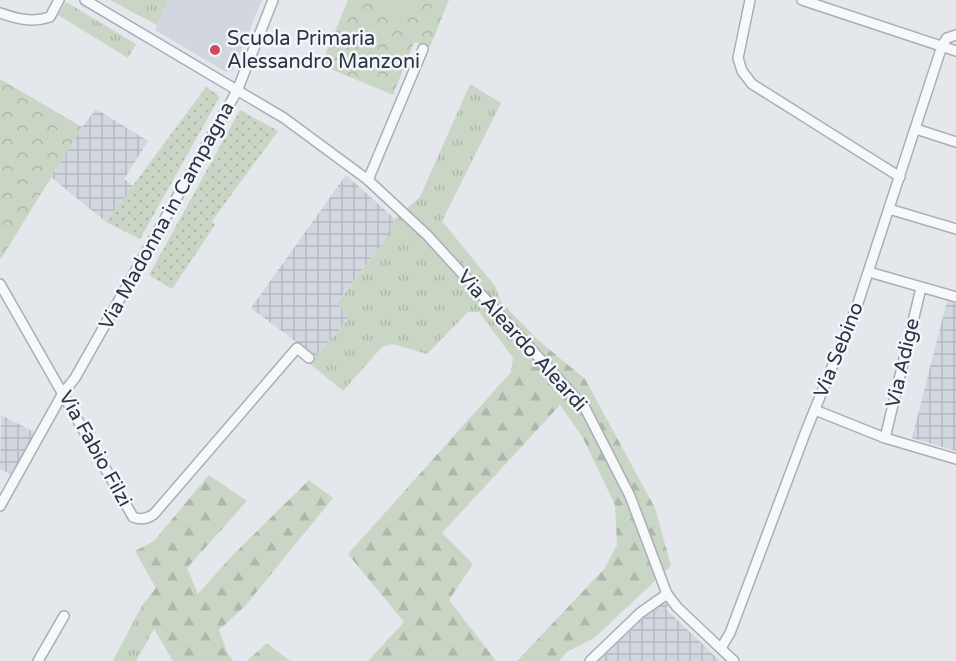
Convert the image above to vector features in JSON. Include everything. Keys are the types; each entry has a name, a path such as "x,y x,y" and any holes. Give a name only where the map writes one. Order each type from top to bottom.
{"street":[{"path":"0,13 14,18 40,20 50,17 59,0"},
{"name":"Via Aleardo Aleardi","path":"85,0 284,118 368,180 427,235 585,408 630,496 667,594 677,607 734,661"},
{"name":"Via Madonna in Campagna","path":"0,506 237,91 273,0"},
{"path":"750,0 738,58 742,71 752,84 900,177"},
{"path":"802,0 956,51"},
{"path":"942,46 947,38 956,35"},
{"name":"Via Sebino","path":"722,648 730,633 857,306 942,46"},
{"path":"368,180 423,49"},
{"path":"916,129 956,142"},
{"path":"890,209 956,229"},
{"path":"869,272 956,297"},
{"name":"Via Fabio Filzi","path":"0,284 133,517 143,518 153,514 297,348 309,358"},
{"name":"Via Adige","path":"885,438 921,288"},
{"path":"0,304 6,294"},
{"name":"Via Adige","path":"815,410 885,438 956,459"},
{"path":"590,661 640,613 667,594"},
{"path":"38,661 64,616"}],"shaded area":[{"name":"Scuola Primaria Alessandro Manzoni","path":"168,0 262,0 233,70 226,72 155,30"},
{"path":"96,109 148,141 124,179 133,186 106,222 51,177"},
{"path":"346,175 395,219 385,240 337,302 349,319 315,356 251,308"},
{"path":"947,301 956,304 956,451 912,438"},
{"path":"1,415 36,433 14,476 0,469"},
{"path":"664,603 668,605 666,609 720,661 599,661 656,606"}],"green space":[{"path":"110,0 168,0 157,25"},
{"path":"348,0 449,0 430,47 414,42 393,95 321,65"},
{"path":"377,0 411,0 405,18 375,7"},
{"path":"66,2 136,44 128,58 58,15"},
{"path":"0,79 82,127 1,259 0,257"},
{"path":"470,84 501,103 442,221 495,286 501,302 539,341 511,373 513,358 479,312 468,312 427,354 393,344 382,347 343,391 309,363 349,319 337,303 385,240 395,219 420,197"},
{"path":"206,87 219,98 140,239 106,222"},
{"path":"240,110 278,131 212,221 215,225 172,289 149,275"},
{"path":"539,341 585,379 655,508 671,566 594,638 567,652 559,661 517,661 604,569 617,545 615,505 583,438 560,405 442,533 473,564 449,600 496,661 368,661 404,622 348,554"},
{"path":"209,475 247,501 187,568 198,594 229,559 309,480 333,498 245,606 219,630 233,661 173,661 141,607 156,588 135,551 154,541"},
{"path":"141,607 154,629 136,661 113,661"},
{"path":"267,643 290,661 247,661"}],"place":[{"name":"Scuola Primaria Alessandro Manzoni","path":"215,50"}]}
